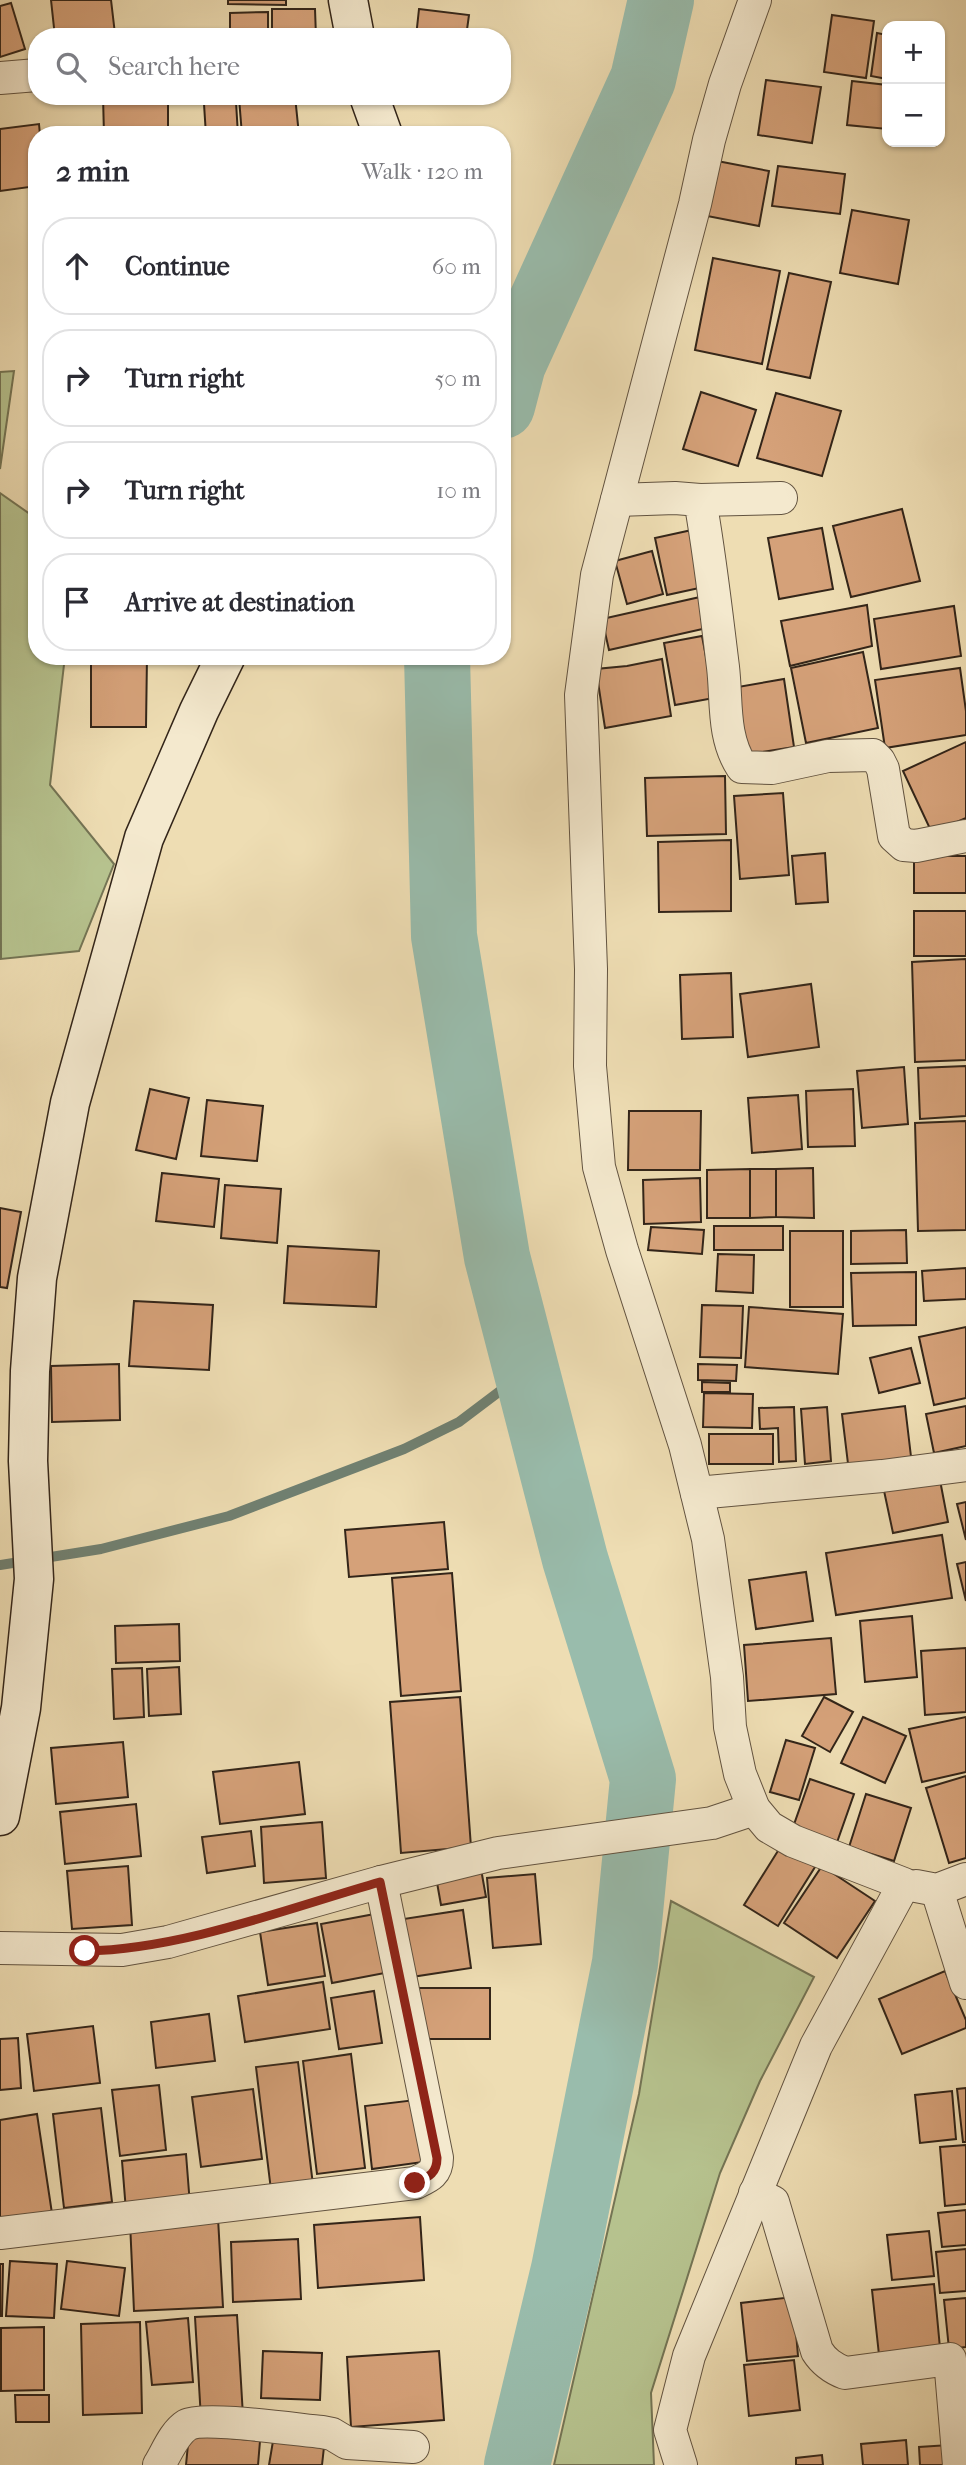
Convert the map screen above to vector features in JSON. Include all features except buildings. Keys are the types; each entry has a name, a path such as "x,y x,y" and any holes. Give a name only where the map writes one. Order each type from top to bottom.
{"street":[{"path":"348,0 353,28"},
{"path":"755,0 725,84 709,140 695,204 597,575 581,695 591,969 590,1066 599,1167 648,1334 685,1445 697,1493 708,1539 730,1727 740,1774 754,1809 769,1827 793,1841 904,1884 937,1890 966,1879"},
{"path":"0,78 28,76"},
{"path":"372,105 380,126"},
{"path":"617,500 781,498"},
{"path":"700,500 707,534 726,691 725,719 742,767 772,768 828,756 873,755 883,769 894,836 904,845 916,846 966,836"},
{"path":"0,1816 21,1708 34,1579 28,1461 30,1371 37,1278 70,1103 144,838 222,665"},
{"path":"697,1493 882,1476 966,1465"},
{"path":"0,1948 122,1950 157,1944 380,1882 498,1853 712,1823 754,1809"},
{"path":"0,2233 415,2183 430,2176 437,2168 437,2158 380,1882"},
{"path":"681,2465 670,2430 689,2357 816,2046 904,1884"},
{"path":"937,1890 966,1983"},
{"path":"755,2193 773,2202 817,2351 834,2370 845,2373 958,2358 959,2465"},
{"path":"159,2465 176,2435 191,2423 225,2422 322,2432 332,2434 347,2443 413,2447"}],"green space":[{"path":"14,371 0,469 0,372"},
{"path":"0,493 28,513 28,665 64,665 50,785 114,864 79,951 1,959"},
{"path":"671,1901 814,1977 760,2081 720,2173 651,2393 654,2465 554,2465 639,2094"}],"waterway":[{"path":"511,372 643,79 661,0"},
{"path":"437,665 444,936 497,1257 575,1559 643,1779 625,1963 564,2269 517,2465"},
{"path":"0,1565 101,1549 229,1516 404,1449 459,1422 526,1368"}],"route":[{"path":"85,1951 122,1950 169,1942 380,1882 437,2158 437,2168 430,2176 415,2183"}]}
